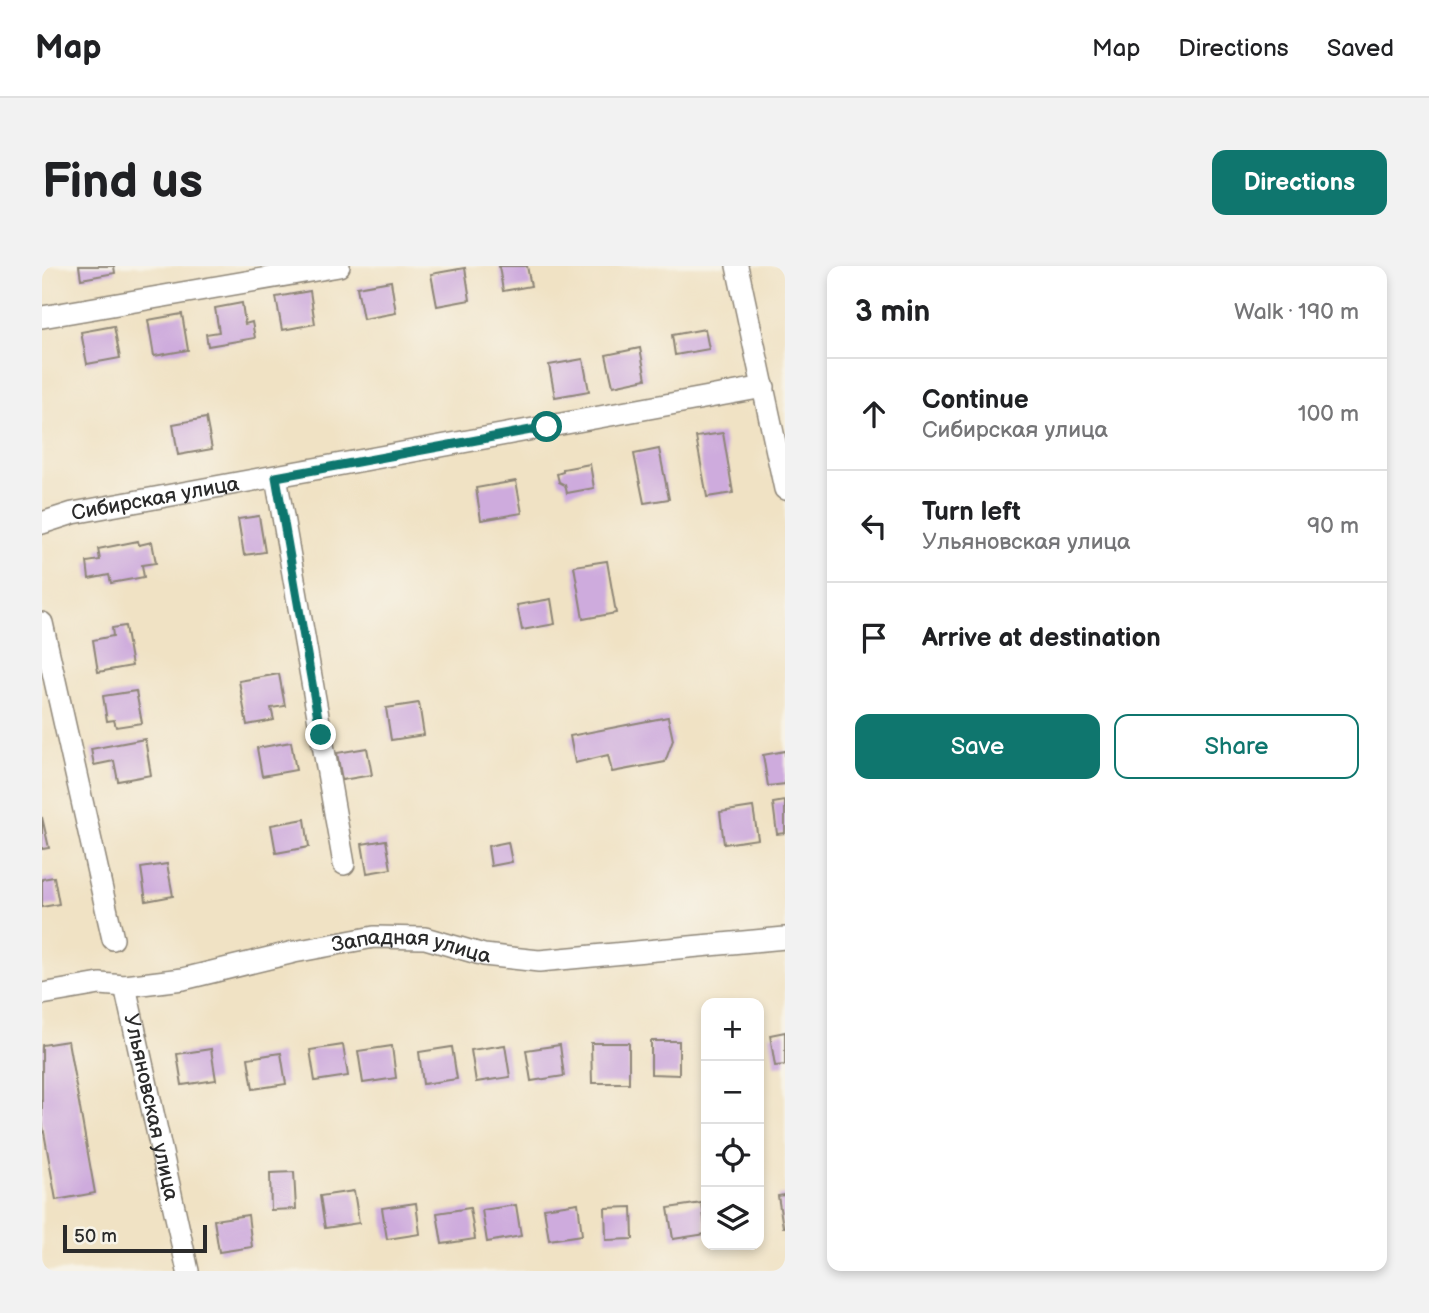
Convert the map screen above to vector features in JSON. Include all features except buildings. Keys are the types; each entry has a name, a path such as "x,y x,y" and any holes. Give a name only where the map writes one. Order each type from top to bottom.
{"street":[{"path":"42,317 339,266"},
{"path":"737,266 785,489"},
{"name":"Сибирская улица","path":"42,523 73,513 764,387"},
{"path":"276,477 344,864"},
{"path":"42,623 113,939"},
{"name":"Западная улица","path":"42,994 100,984 125,986 183,979 294,952 374,937 425,938 484,955 539,961 785,938"},
{"name":"Ульяновская улица","path":"125,986 188,1271"}],"route":[{"path":"321,735 276,477 547,427"}]}
